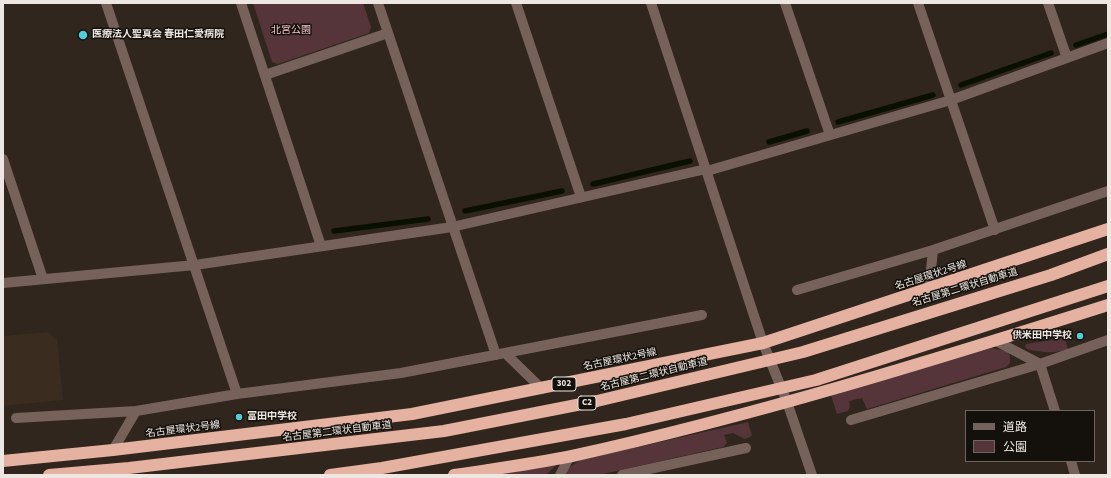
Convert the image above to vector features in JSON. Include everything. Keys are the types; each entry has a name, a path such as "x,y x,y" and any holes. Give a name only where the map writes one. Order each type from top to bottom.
{"highway":[{"name":"名古屋環状2号線","path":"3,461 113,450 412,414 542,389 763,343 1108,229"},
{"name":"名古屋第二環状自動車道","path":"49,475 129,468 444,431 597,401 803,352 1051,275 1108,254"},
{"path":"330,475 382,468 619,426 816,380 1108,286"},
{"path":"454,475 570,456 787,402 996,341 1108,305"}],"street":[{"path":"106,3 237,394"},
{"path":"241,3 321,246"},
{"path":"378,3 452,227 501,354 542,389"},
{"path":"516,3 581,197"},
{"path":"651,3 763,343 787,402 812,475"},
{"path":"785,3 830,135"},
{"path":"918,3 995,230"},
{"path":"1048,3 1067,58"},
{"path":"265,75 388,33"},
{"path":"3,283 43,278 194,265 452,227 707,170 951,100 1108,44"},
{"path":"3,159 43,278"},
{"path":"797,290 933,250 1108,191"},
{"path":"930,289 933,250"},
{"path":"16,418 136,411 237,394 401,373 702,315"},
{"path":"851,420 1040,364 1108,340"},
{"path":"996,341 1040,364 1055,410"},
{"path":"113,450 136,411"},
{"path":"622,475 746,448"},
{"path":"560,475 570,456"},
{"path":"1071,462 1075,475"}],"shaded area":[{"path":"48,332 57,340 63,400 3,406 3,336"}],"green space":[{"name":"北宮公園","path":"253,3 363,3 371,27 369,33 278,64 272,62"},
{"path":"1065,338 1068,350 1043,352 1027,349 1025,346 1026,344"},
{"path":"991,348 1006,351 1010,356 1010,363 1006,367 867,409 862,398 849,401 850,406 848,411 837,414 831,395"},
{"path":"748,422 752,436 745,439 733,433 724,435 727,443 723,447 599,475 567,475 567,472 573,464 581,460"},
{"path":"557,464 546,475 491,475"}],"waterway":[{"path":"1076,45 1108,34"},
{"path":"961,85 1051,53"},
{"path":"838,122 933,95"},
{"path":"769,142 807,131"},
{"path":"593,184 690,161"},
{"path":"465,211 562,191"},
{"path":"334,231 428,219"}],"place":[{"name":"医療法人聖真会 春田仁愛病院","path":"83,35"},
{"name":"供米田中学校","path":"1080,336"},
{"name":"富田中学校","path":"239,417"}]}
